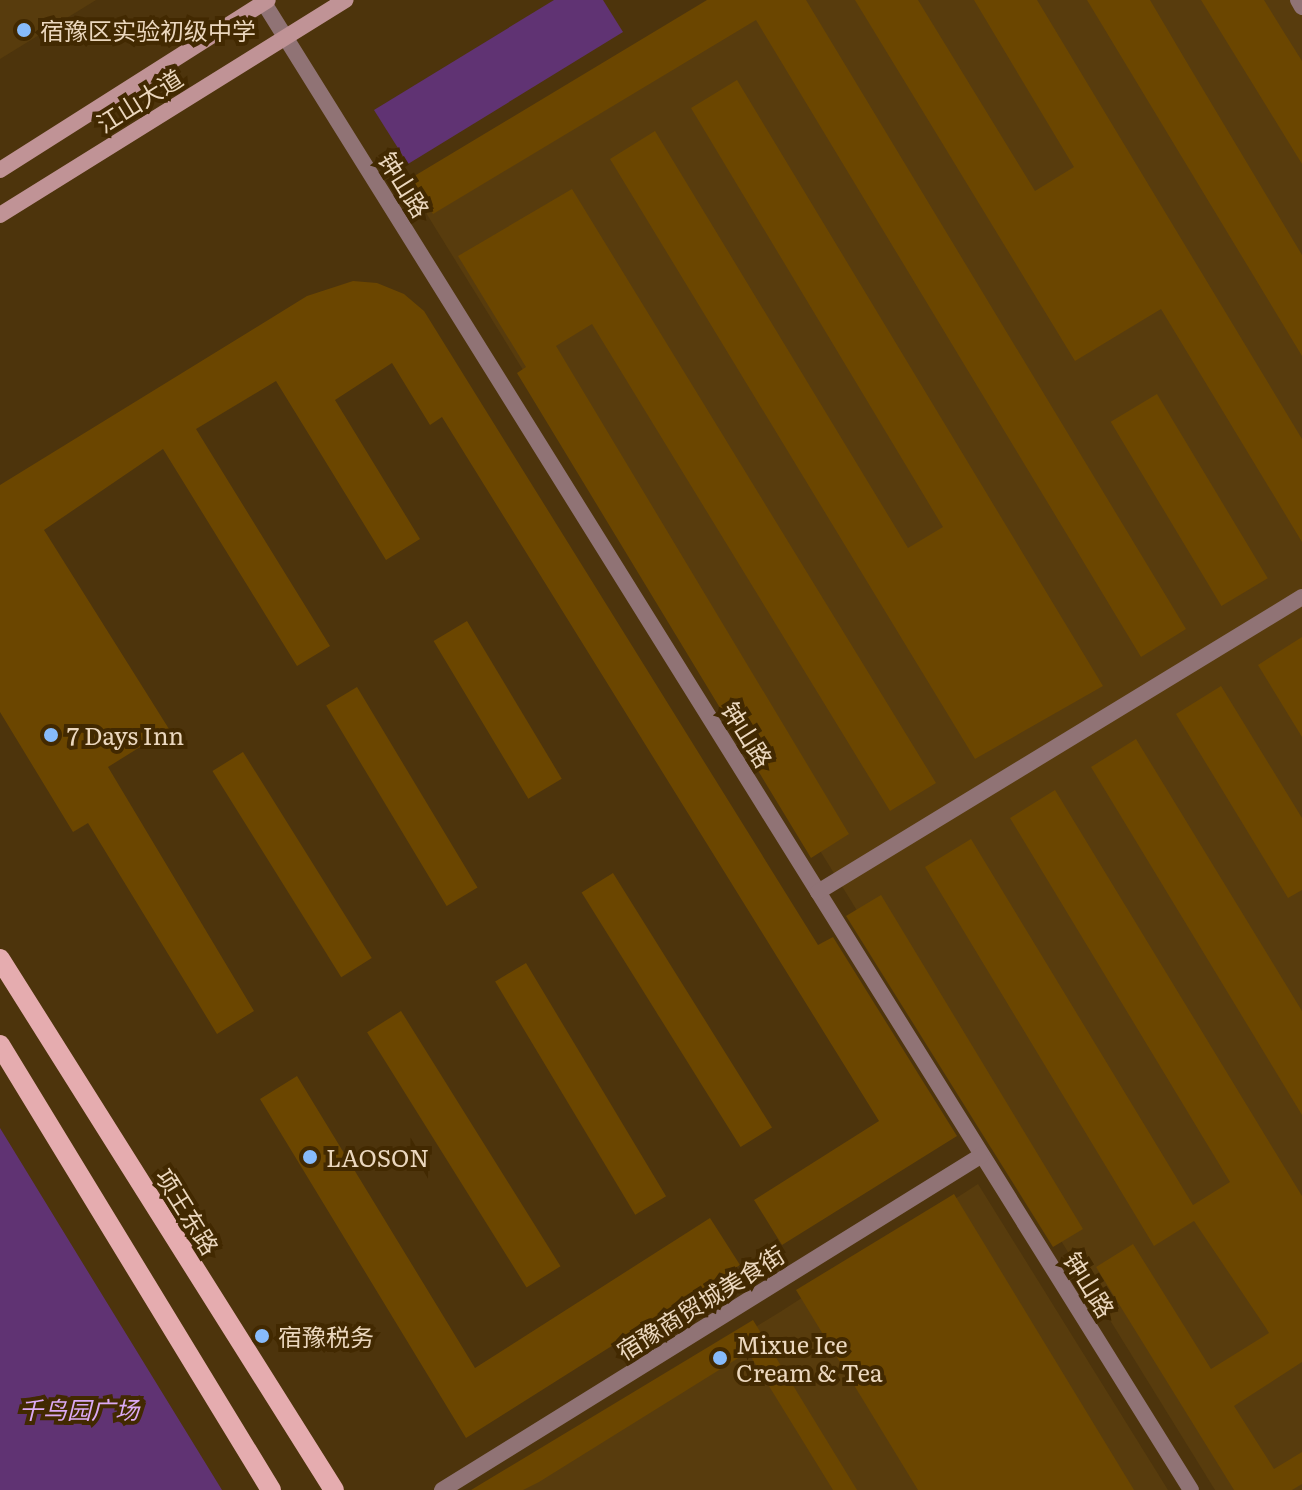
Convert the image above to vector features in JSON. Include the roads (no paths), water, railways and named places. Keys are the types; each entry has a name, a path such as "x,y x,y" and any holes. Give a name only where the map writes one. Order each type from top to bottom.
{"main road":[{"name":"江山大道","path":"0,215 345,0"},
{"name":"江山大道","path":"0,170 266,1"},
{"name":"项王东路","path":"0,959 334,1490"},
{"path":"0,1045 271,1490"}],"street":[{"path":"1298,0 1302,7"},
{"name":"钟山路","path":"266,1 285,37 1191,1490"},
{"path":"818,892 1302,597"},
{"name":"宿豫商贸城美食街","path":"442,1490 982,1155"}],"place":[{"name":"宿豫区实验初级中学","path":"24,30"},
{"name":"7 Days Inn","path":"51,735"},
{"name":"LAOSON","path":"310,1157"},
{"name":"宿豫税务","path":"262,1336"},
{"name":"Mixue Ice Cream & Tea","path":"720,1358"}],"park label":[{"name":"千鸟园广场","path":"79,1409"}]}
